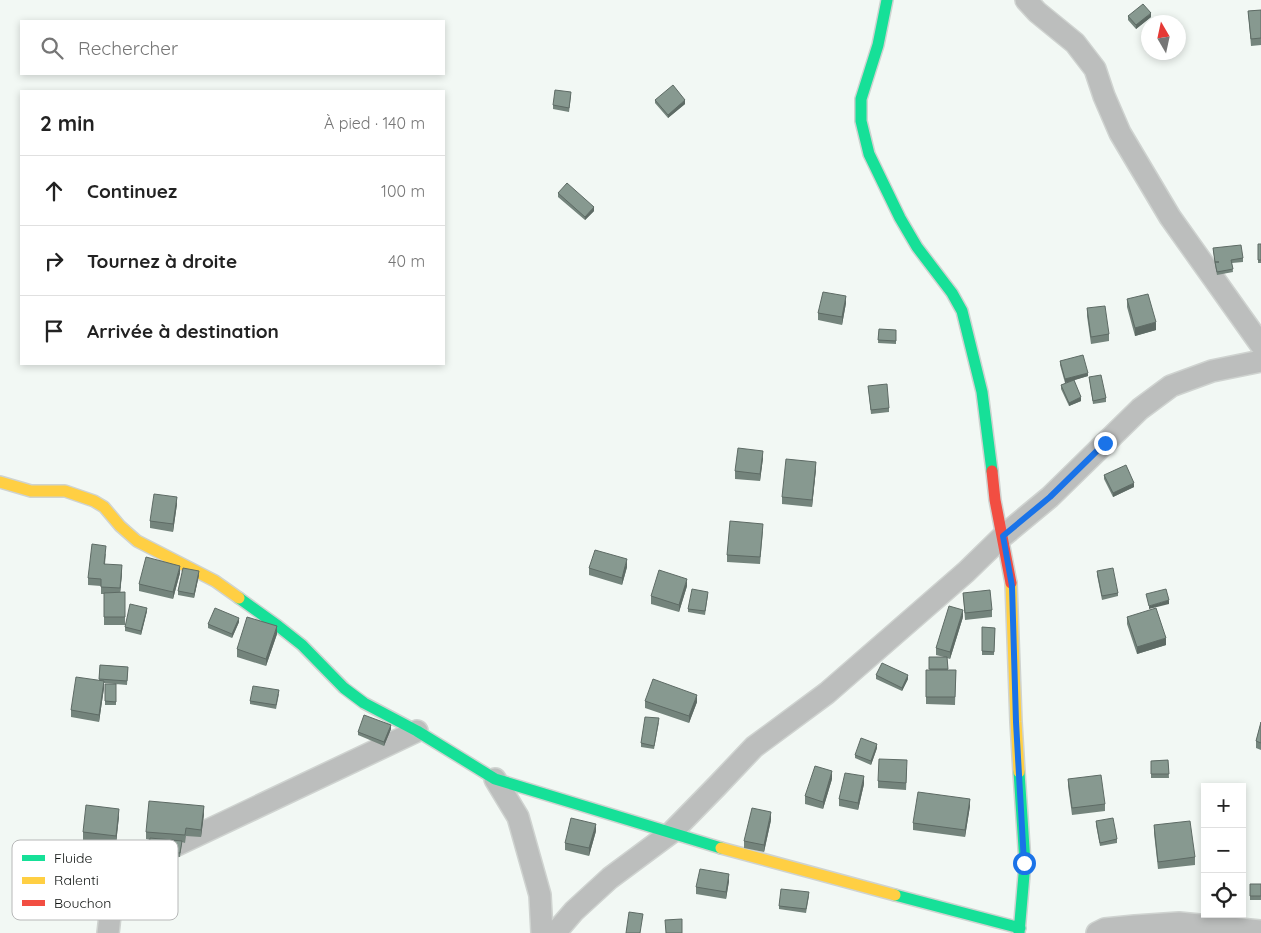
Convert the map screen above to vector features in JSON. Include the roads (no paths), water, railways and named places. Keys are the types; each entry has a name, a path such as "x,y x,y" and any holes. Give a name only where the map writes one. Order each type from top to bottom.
{"street":[{"path":"0,482 31,492 65,491 94,501 104,507 120,526 137,540 215,581 278,626 302,645 344,688 364,703 417,731 495,779 728,849 1019,931 1024,863 1016,722 1012,586 995,500 982,392 962,311 952,293 917,247 900,218 869,154 861,121 860,99 878,45 886,0"},
{"path":"1026,0 1037,12 1075,43 1095,69 1120,133 1170,218 1261,346"},
{"path":"556,933 574,910 610,878 672,832 754,747 827,693 966,572 1003,536 1050,497 1140,409 1171,386 1212,371 1261,362"},
{"path":"178,844 417,731"},
{"path":"495,779 518,817 540,895 542,933"},
{"path":"108,933 110,920"},
{"path":"1097,933 1112,928 1179,923 1261,931"}]}
